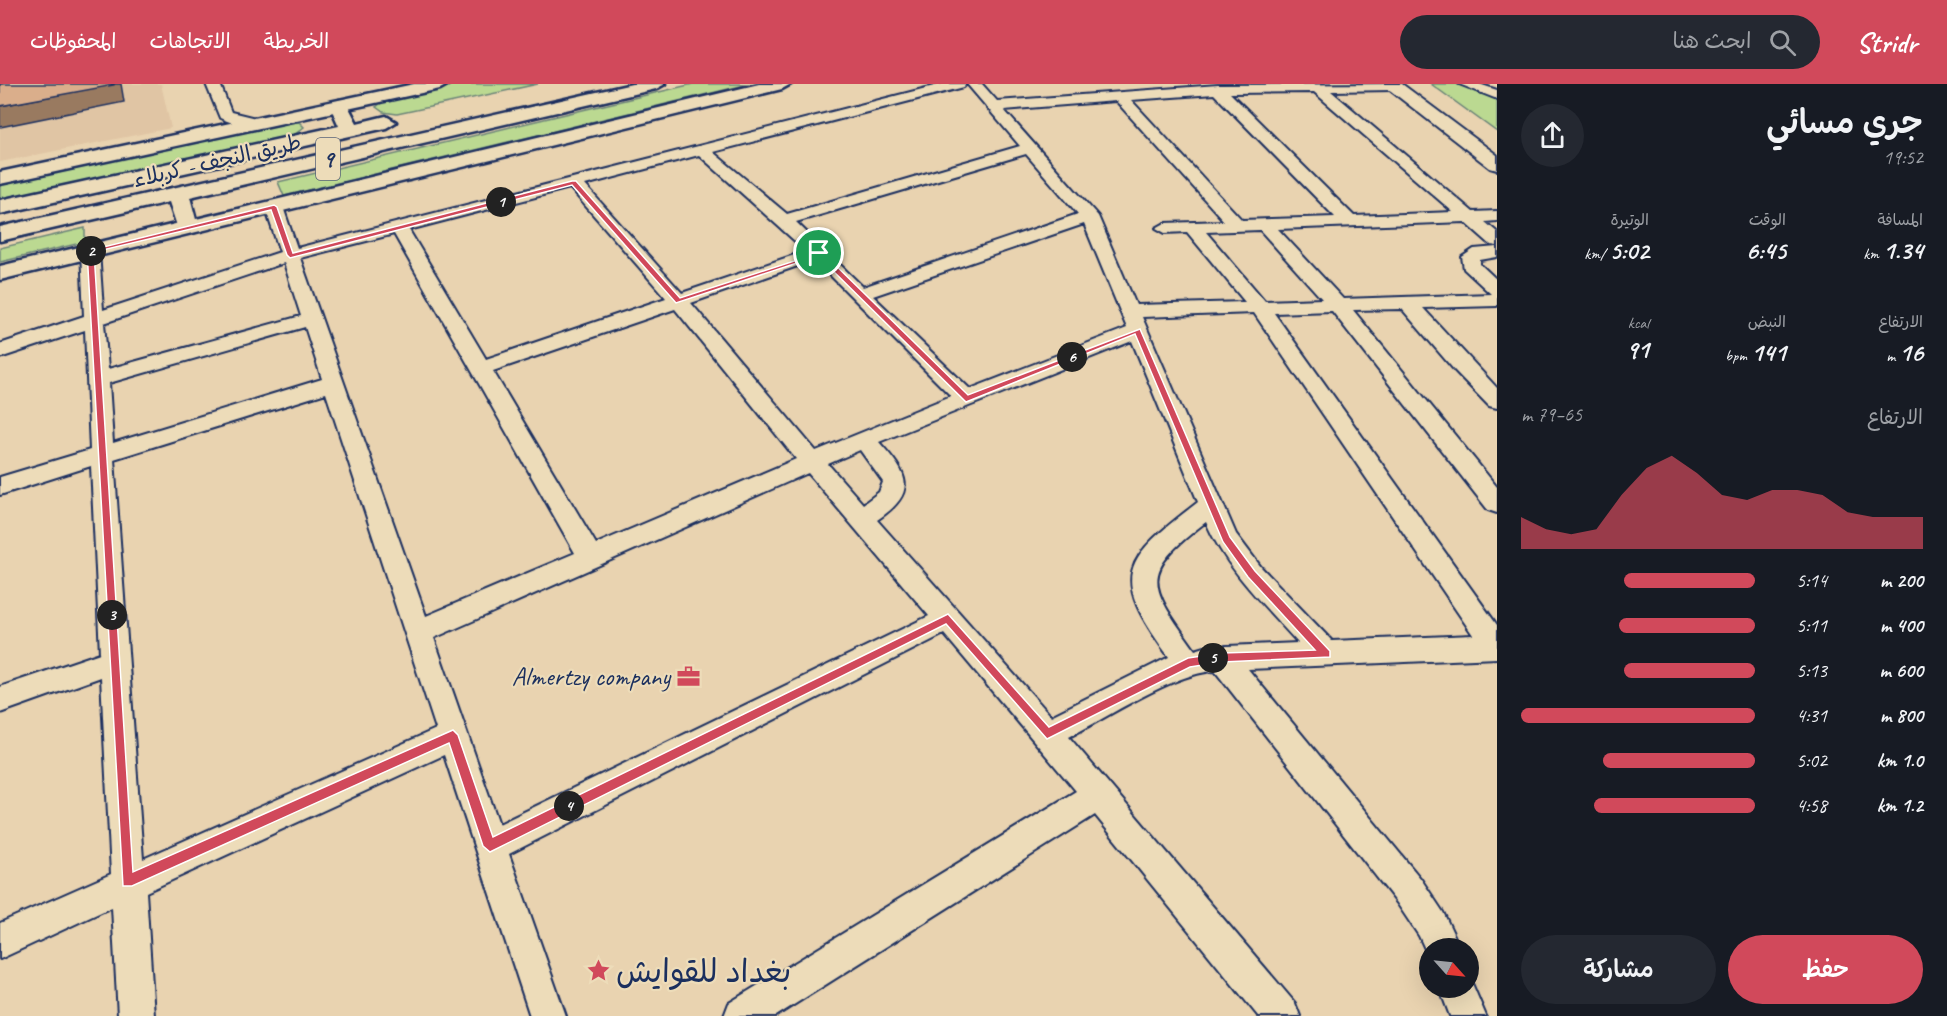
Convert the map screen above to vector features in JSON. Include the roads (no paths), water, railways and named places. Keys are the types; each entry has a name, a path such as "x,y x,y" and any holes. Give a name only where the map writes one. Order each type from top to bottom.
{"main road":[{"path":"0,178 440,84"},
{"name":"طريق النجف - كربلاء","path":"0,234 656,84"},
{"path":"0,273 782,84"},
{"path":"339,106 351,130"},
{"name":"9","path":"0,207 409,117"},
{"path":"178,193 187,227"}],"street":[{"path":"213,84 225,115 239,121 259,123"},
{"path":"0,351 290,255 959,84"},
{"path":"974,84 1089,216 1210,506 1238,556 1326,654"},
{"path":"1416,84 1497,142"},
{"path":"1466,84 1494,92"},
{"path":"1316,85 1497,242"},
{"path":"994,106 1218,89 1392,85 1497,164"},
{"path":"1218,89 1349,221"},
{"path":"1119,96 1238,226"},
{"path":"784,220 1029,148"},
{"path":"702,150 819,253 966,399"},
{"path":"574,183 678,301 812,462 1047,733 1282,1016"},
{"path":"274,207 548,1016"},
{"path":"860,294 1089,216"},
{"path":"1166,228 1497,216"},
{"path":"1264,224 1338,305 1497,504"},
{"path":"1192,227 1260,307 1496,646"},
{"path":"399,228 591,557"},
{"path":"90,251 136,1016"},
{"path":"1497,252 1471,256 1472,264 1497,290"},
{"path":"481,368 819,253"},
{"path":"418,632 864,439 966,399 1134,321 1260,307 1497,300"},
{"path":"1408,303 1462,366 1497,401"},
{"path":"98,379 312,319"},
{"path":"0,486 333,383"},
{"path":"860,518 890,500 896,484 893,476 864,439"},
{"path":"1188,662 1155,612 1145,592 1143,573 1150,558 1162,545 1210,506"},
{"path":"490,846 948,619"},
{"path":"1047,733 1188,662 1222,658 1496,646"},
{"path":"1222,658 1410,891 1437,938"},
{"path":"0,700 115,660"},
{"path":"0,941 453,735"},
{"path":"741,1016 1098,795"},
{"path":"1461,998 1468,1016"}],"place":[{"name":"Almertzy company","path":"688,676"},
{"name":"بغداد للقوايش","path":"598,971"}]}
